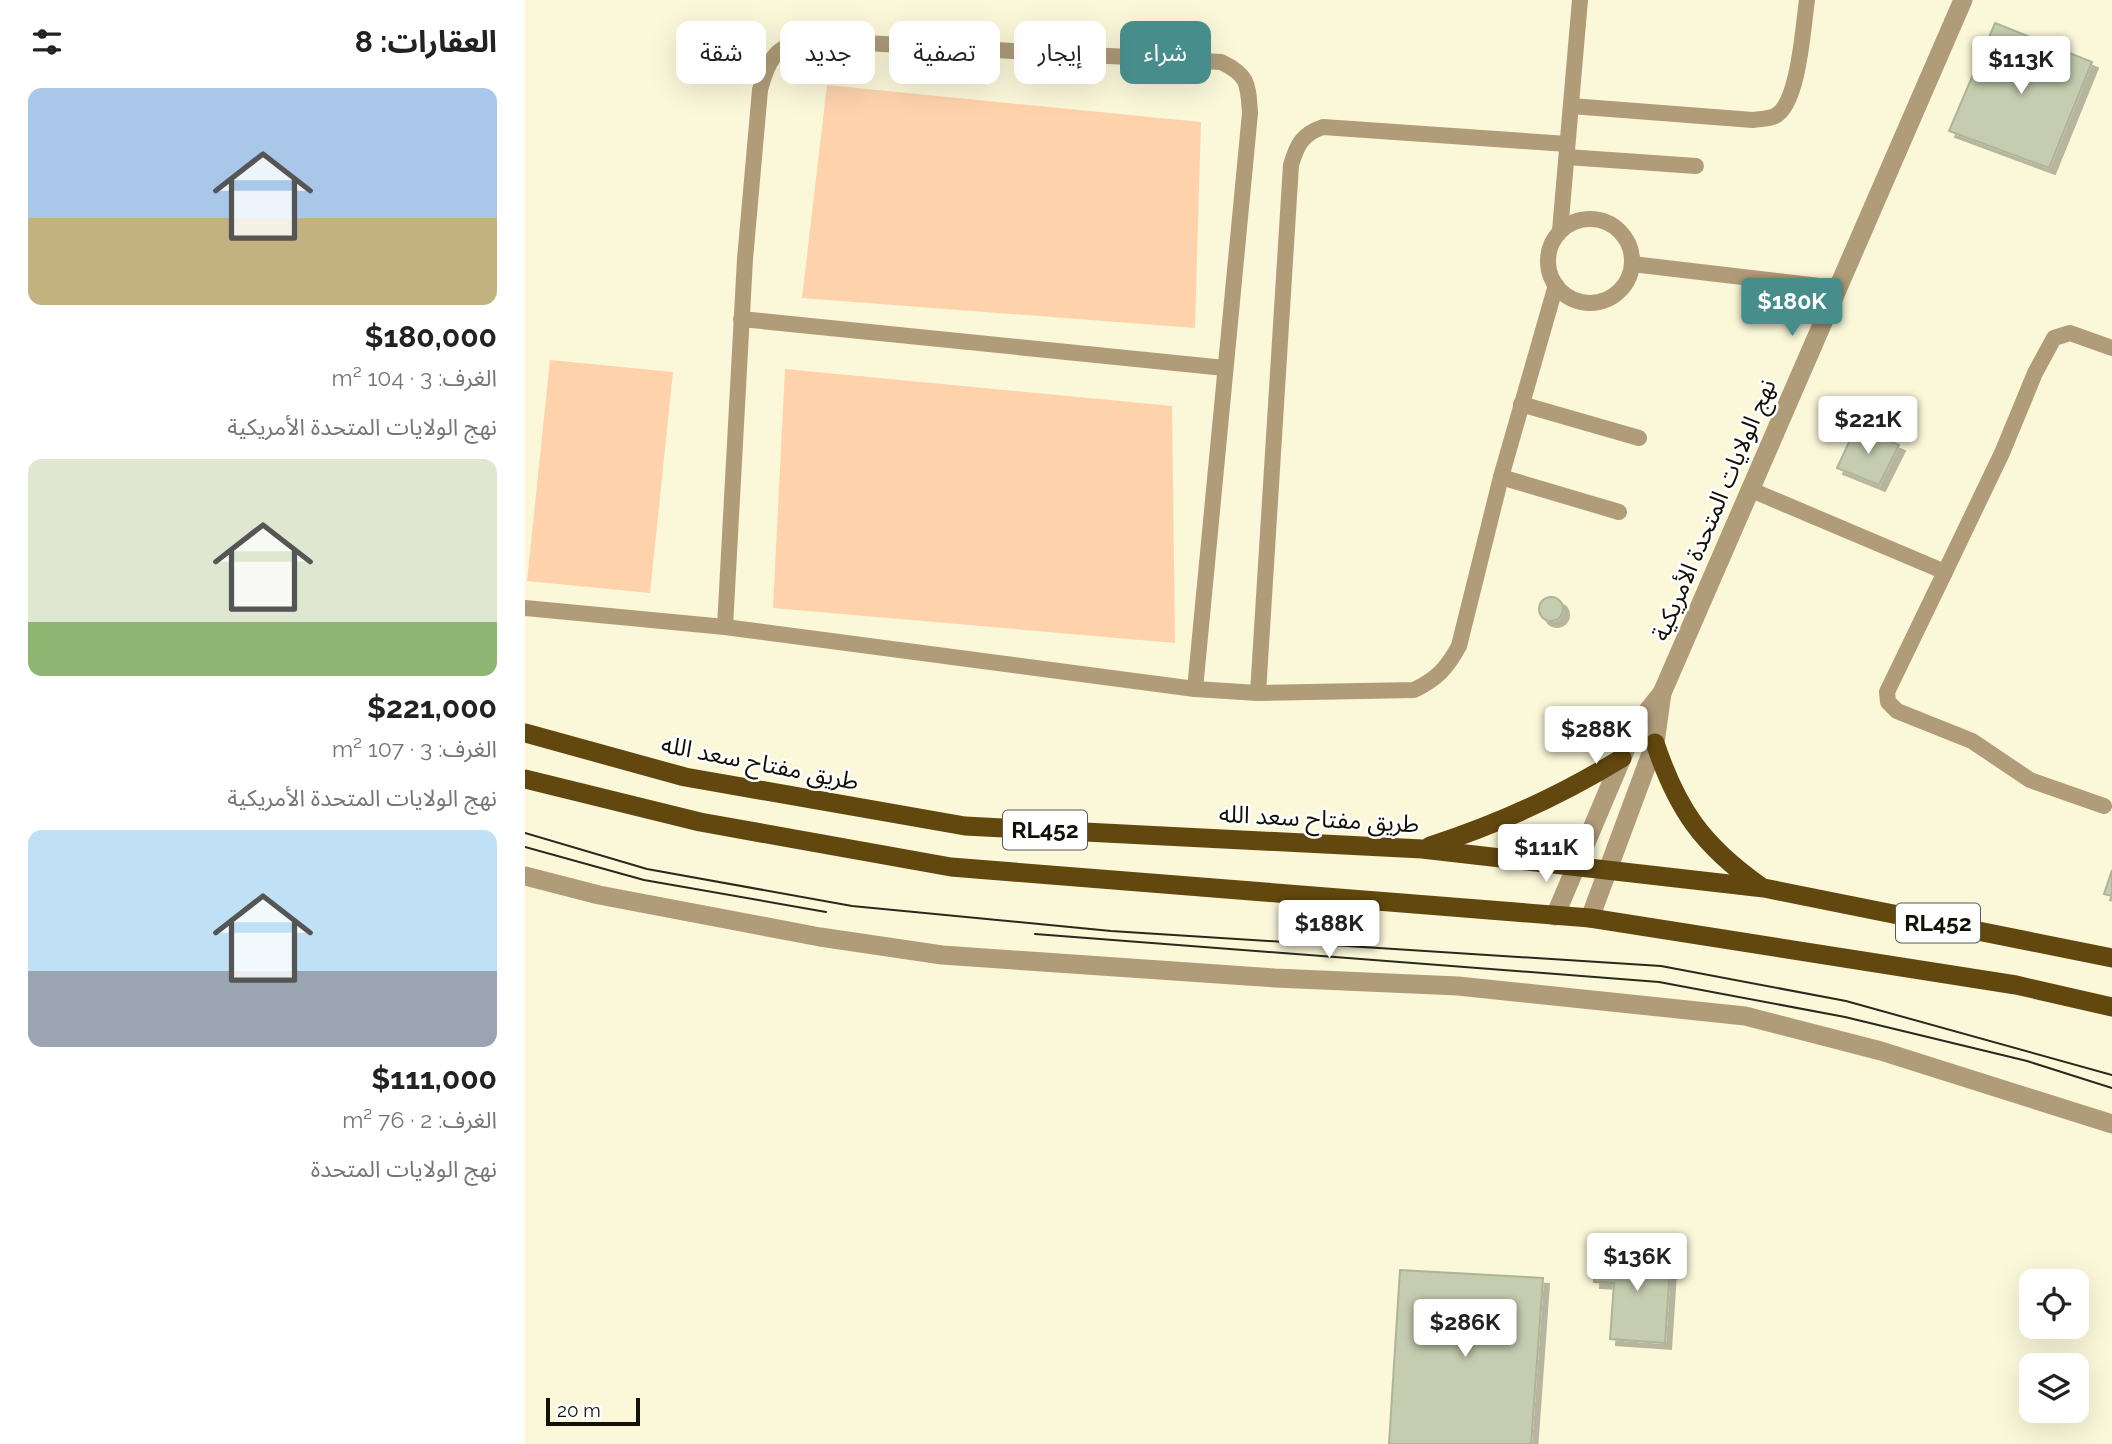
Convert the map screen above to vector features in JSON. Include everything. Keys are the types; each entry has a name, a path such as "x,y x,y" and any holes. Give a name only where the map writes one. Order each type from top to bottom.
{"highway":[{"name":"طريق مفتاح سعد الله","path":"525,733 685,777 965,826 1422,849 1764,888 2112,958"},
{"path":"1655,743 1670,787 1693,827 1725,862 1764,888"},
{"path":"1422,849 1526,811 1622,758"},
{"name":"RL452","path":"525,779 700,822 951,867 1590,918 2016,985 2112,1007"}],"street":[{"name":"نهج الولايات المتحدة الأمريكية","path":"1662,693 1963,0"},
{"path":"1590,918 1655,743 1661,716 1662,693"},
{"path":"1555,916 1635,727 1662,693"},
{"path":"525,876 599,895 820,937 942,955 1275,978 1458,986 1745,1016 1881,1051 2112,1124"}],"lane":[{"path":"1560,232 1586,219 1601,220 1624,236 1632,264 1620,290 1608,299 1594,303 1579,302 1566,296 1556,285 1548,258 1560,232 1580,0"},
{"path":"1571,106 1753,120 1775,116 1787,105 1793,90 1808,0"},
{"path":"725,627 741,319 760,90 767,65 791,43 809,40 1221,62 1238,70 1248,85 1250,113 1195,689"},
{"path":"1258,693 1290,165 1297,146 1307,133 1323,127 1696,166"},
{"path":"1632,264 1836,288"},
{"path":"525,608 725,627 1195,689 1258,693 1414,691 1434,681 1448,667 1459,646 1501,477 1556,285"},
{"path":"741,319 1225,368"},
{"path":"2104,806 2030,780 1972,741 1897,711 1888,702 1887,692 2002,453 2035,373 2054,338 2070,333 2112,348"},
{"path":"1521,404 1639,438"},
{"path":"1501,477 1619,512"},
{"path":"1749,489 1945,572"}],"shaded area":[{"path":"827,85 1201,122 1195,328 802,298"},
{"path":"550,360 673,372 650,593 527,581"},
{"path":"785,369 1172,406 1175,643 773,608"}],"building":[{"path":"1995,23 2092,62 2049,168 1949,131"},
{"path":"1856,427 1899,445 1879,485 1837,468"},
{"path":"1551,597 1559,601 1563,609 1559,617 1551,621 1543,617 1539,609 1543,601"},
{"path":"2112,870 2112,896 2104,894"},
{"path":"1595,1251 1671,1252 1665,1343 1610,1339 1614,1283 1594,1282"},
{"path":"1400,1270 1543,1278 1531,1444 1389,1444"}],"tram line":[{"path":"525,833 647,869 852,906 1111,931 1661,966 1846,1001 2112,1075"},
{"path":"525,847 644,880 826,912"},
{"path":"1035,934 1659,982 1845,1017 2027,1061 2112,1088"}]}
